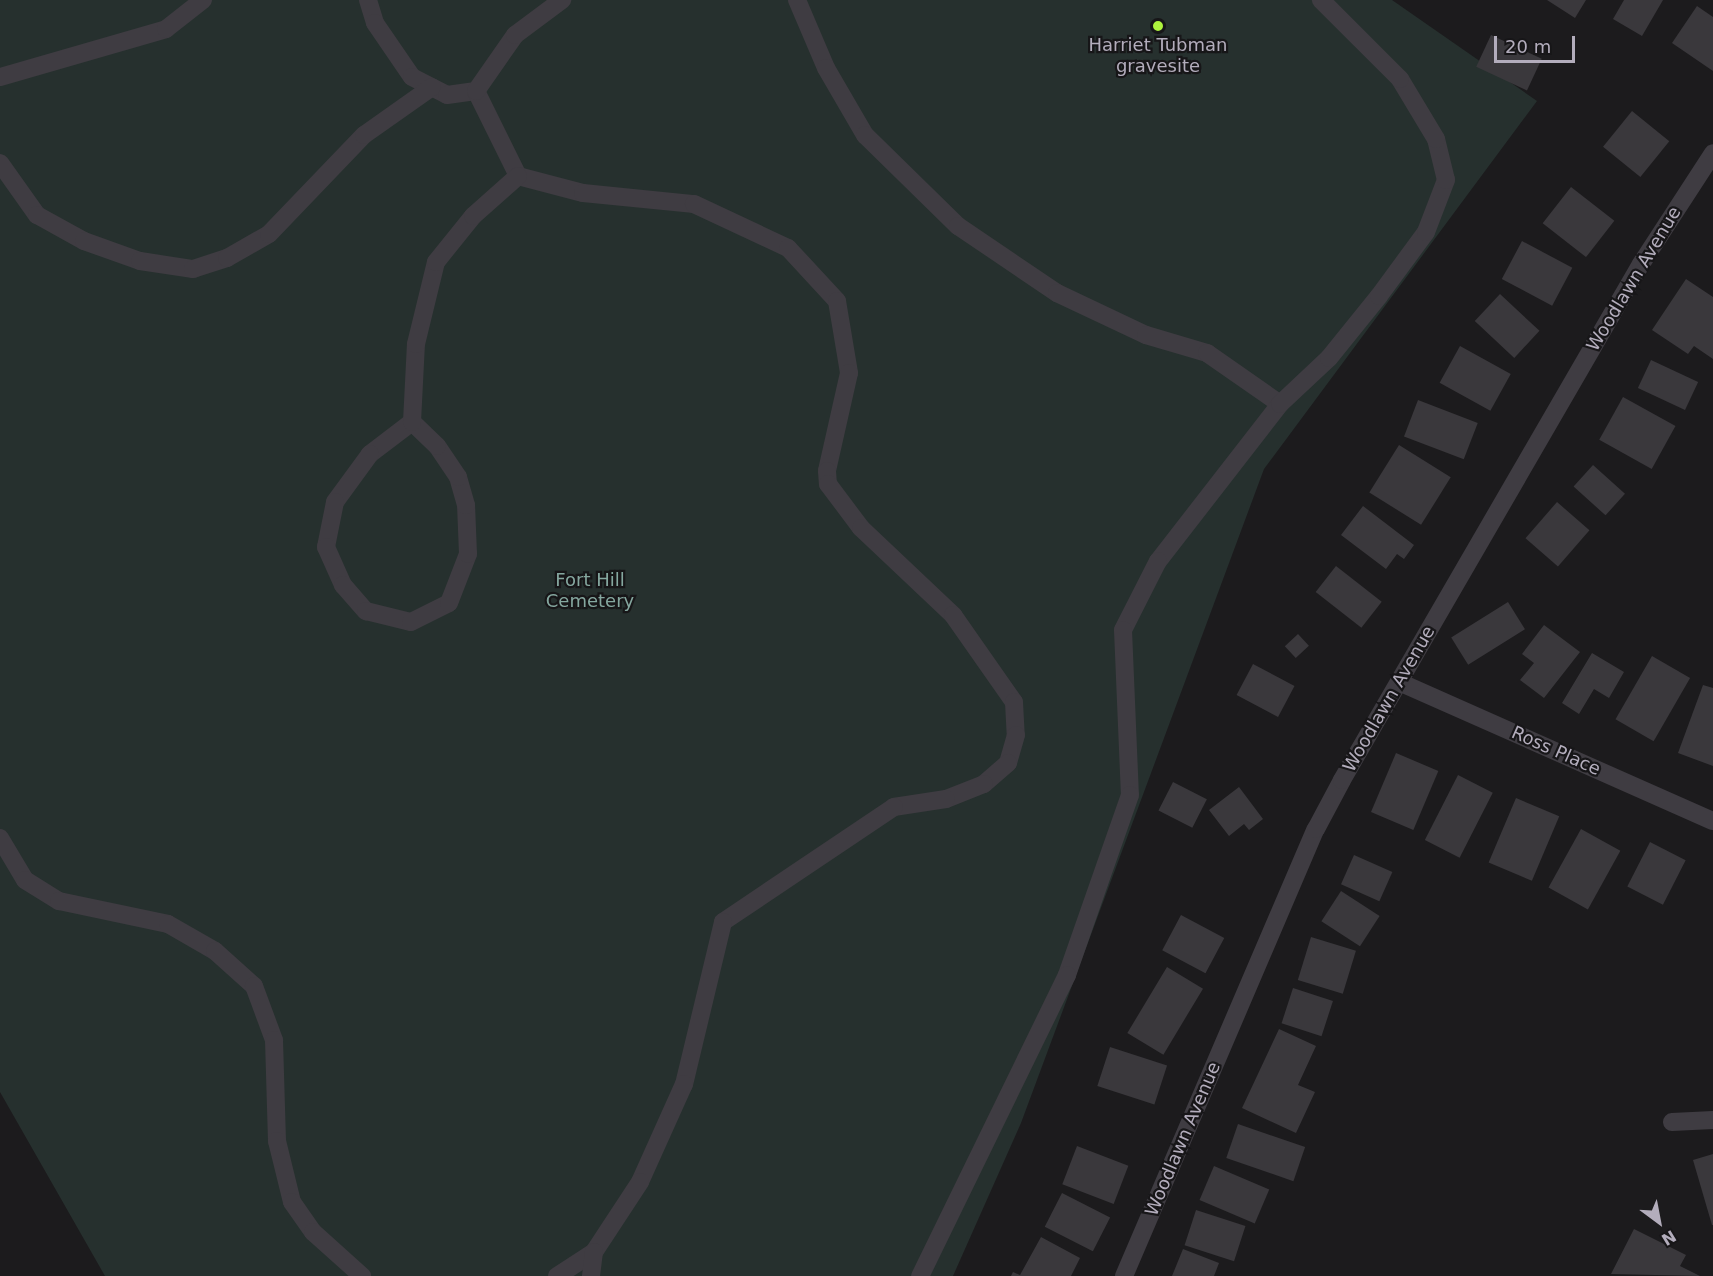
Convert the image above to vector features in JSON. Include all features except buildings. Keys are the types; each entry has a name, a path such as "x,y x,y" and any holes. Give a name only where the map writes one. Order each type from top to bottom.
{"street":[{"path":"0,77 166,29 203,0"},
{"path":"368,0 375,23 412,77 447,95 476,91 515,35 562,0"},
{"path":"797,0 826,68 865,135 958,226 1057,293 1146,335 1208,353 1280,404"},
{"path":"920,1276 1067,975 1130,795 1123,630 1158,561 1280,404 1329,358 1426,232 1446,180 1436,139 1400,79 1321,0"},
{"path":"0,163 37,215 84,241 140,261 193,269 227,258 269,234 364,135 432,87"},
{"path":"476,91 518,176 583,193 694,204 788,248 837,301 849,373 827,471 828,484 861,528 953,615 1014,702 1016,735 1008,762 984,784 946,799 894,807 723,922 684,1084 640,1182 594,1252 557,1276"},
{"name":"Woodlawn Avenue","path":"1124,1276 1316,829 1641,264 1713,153"},
{"path":"412,422 370,454 335,502 326,547 343,585 366,611 411,622 449,603 468,554 466,505 458,477 437,446 412,422 416,344 436,262 473,216 518,176"},
{"name":"Ross Place","path":"1399,682 1713,821"},
{"path":"0,838 25,880 59,901 168,924 215,951 254,986 274,1040 277,1141 292,1202 313,1232 362,1276"},
{"path":"1672,1122 1713,1120"},
{"path":"591,1276 594,1252"}],"green space":[{"name":"Fort Hill Cemetery","path":"0,0 1392,0 1537,101 1264,469 1021,1123 953,1276 105,1276 0,1092"}],"place":[{"name":"Harriet Tubman gravesite","path":"1158,26"}]}
